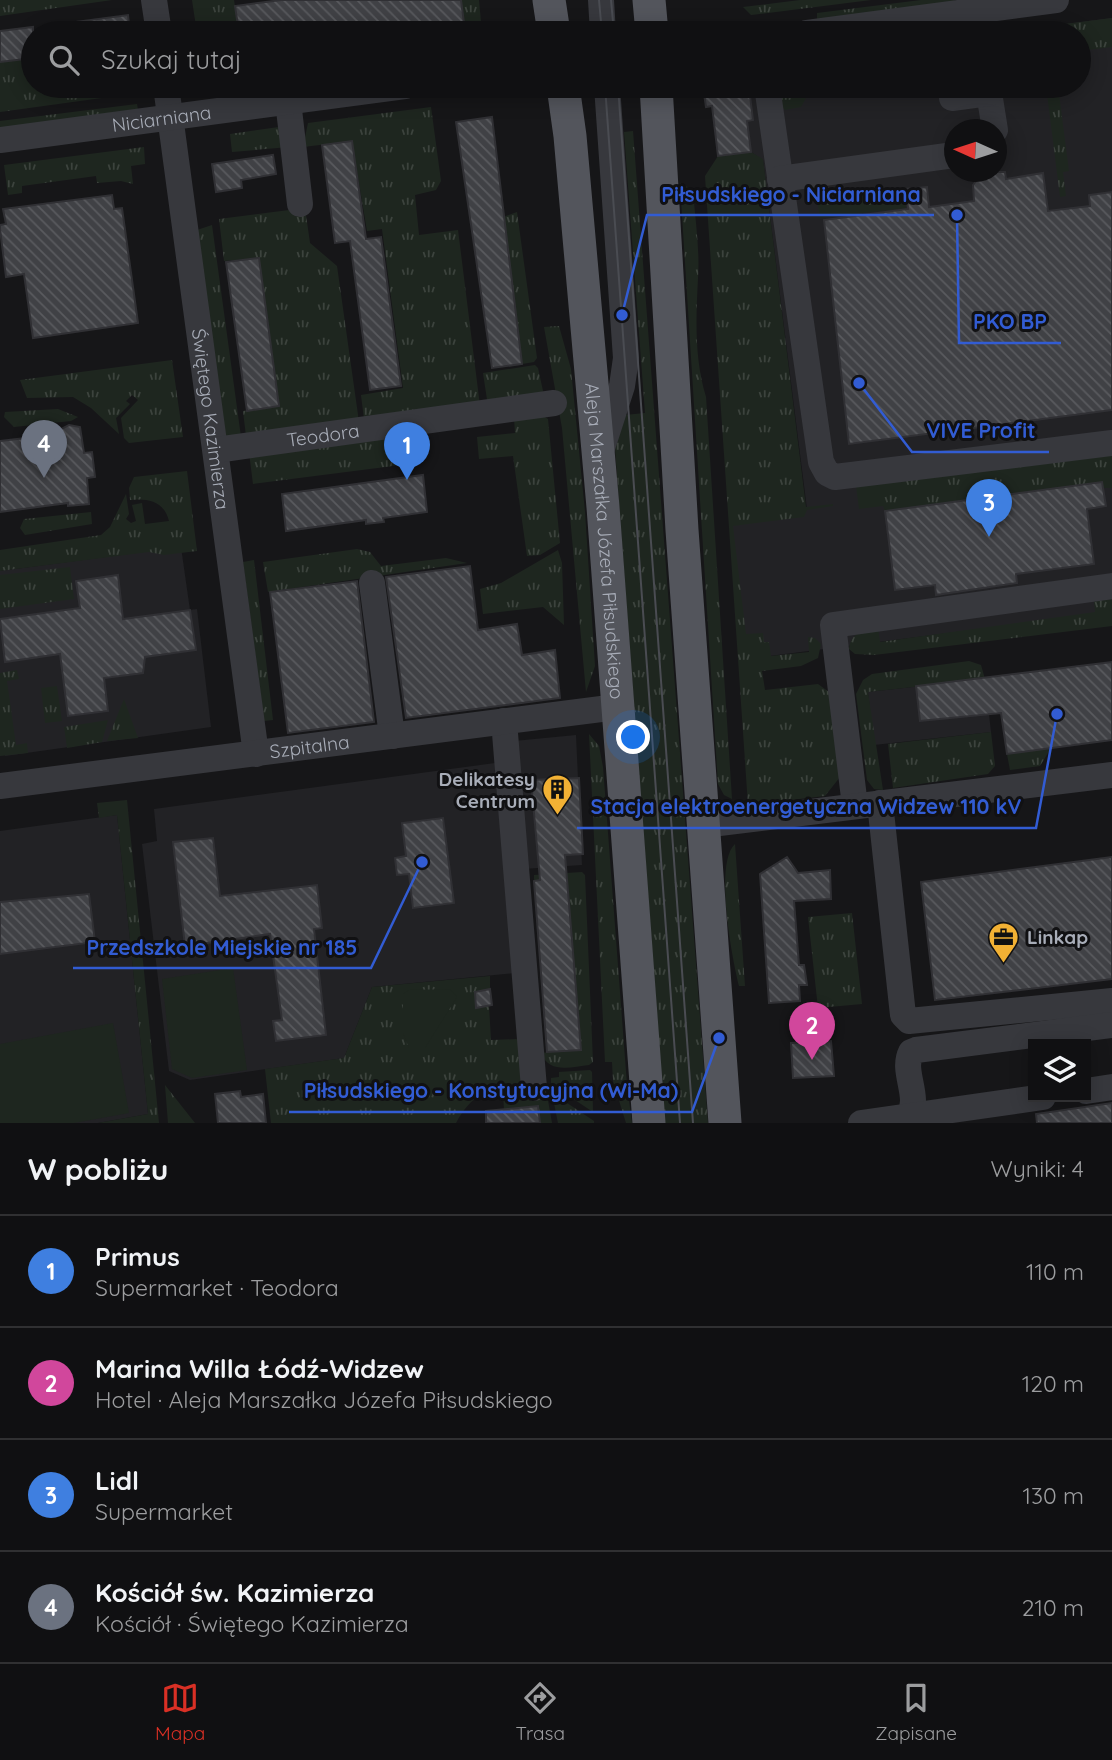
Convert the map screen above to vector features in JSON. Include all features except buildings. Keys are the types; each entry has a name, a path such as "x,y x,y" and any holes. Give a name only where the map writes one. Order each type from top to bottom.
{"main road":[{"path":"549,0 552,21"},
{"path":"649,0 651,21"},
{"name":"Aleja Marszałka Józefa Piłsudskiego","path":"565,98 598,459 649,1123"},
{"path":"657,98 682,530 725,1123"}],"street":[{"path":"154,0 157,21"},
{"path":"600,0 602,21"},
{"path":"907,21 1056,0"},
{"name":"Świętego Kazimierza","path":"168,98 257,754"},
{"name":"Niciarniana","path":"0,140 311,98"},
{"path":"598,459 622,386 626,358 608,98"},
{"path":"769,98 821,462 827,473 835,477 1112,443"},
{"path":"990,98 993,119"},
{"path":"288,101 300,204"},
{"path":"780,178 944,156"},
{"name":"Teodora","path":"216,450 554,403"},
{"path":"372,583 392,736"},
{"path":"1112,586 833,625 868,805 903,1015 909,1021 1112,1001"},
{"name":"Szpitalna","path":"0,786 617,707"},
{"path":"504,721 534,1088"},
{"path":"703,825 1112,775"},
{"path":"914,1113 908,1062 911,1052 1058,1036 1112,1025"},
{"path":"1091,1090 1112,1087"},
{"path":"861,1123 914,1113 1028,1099"}],"shaded area":[{"path":"1112,18 1112,612 746,659 730,521 807,509 763,160 751,152 712,107 706,107 705,98 1091,98 1091,21 1089,21"},
{"path":"181,547 190,610 197,609 211,727 5,756 0,713 0,571"},
{"path":"985,679 991,732 874,745 868,692"},
{"path":"576,735 582,865 523,869 514,741"},
{"path":"495,763 515,973 372,987 344,1058 190,1080 169,1071 142,844 157,841 154,809"},
{"path":"117,815 148,1114 98,1123 0,1123 0,831"}],"green space":[{"path":"0,0 112,0 0,16"},
{"path":"192,0 234,0 237,21 195,21"},
{"path":"461,0 479,0 481,21 464,21"},
{"path":"800,0 871,0 751,15 743,7"},
{"path":"921,0 955,0 950,4 817,20 817,13"},
{"path":"1112,18 1112,47 1091,50 1091,21 1089,21"},
{"path":"21,59 21,98 102,98 0,112 0,62"},
{"path":"775,98 806,98 801,107 785,110"},
{"path":"1048,98 1060,98 1069,171 1063,172 1066,196 1060,197"},
{"path":"137,104 138,110 0,128 0,121"},
{"path":"431,107 441,181 436,190 415,195 419,235 458,230 480,406 364,419 361,395 403,388 382,229 367,231 352,141 303,147 308,123"},
{"path":"286,126 289,147 232,152 230,134"},
{"path":"633,131 708,1123 665,1123 615,448 625,415 645,413 624,132"},
{"path":"144,147 145,164 131,166 133,184 121,181 97,183 96,176 22,186 22,193 8,195 4,165"},
{"path":"751,152 763,159 806,507 833,506 807,510 804,517 733,526 746,634 763,633 764,642 769,642 771,656 809,652 808,637 815,638 821,644 818,658 801,666 762,671 765,690 818,684 829,692 840,777 825,796 748,805 705,176 718,156"},
{"path":"680,183 693,190 697,234 696,323 706,397 732,799 724,795 718,784"},
{"path":"904,188 906,208 820,218 817,199"},
{"path":"305,208 310,243 337,266 359,422 246,436 243,411 279,406 259,258 224,261 219,219"},
{"path":"517,212 537,358 534,362 522,364 503,217"},
{"path":"212,225 241,437 226,439 197,230"},
{"path":"559,326 571,369 585,512 595,666 586,692 562,428 544,327"},
{"path":"172,360 183,437 129,443 124,438 121,418 138,400 132,395 126,401 130,404 116,418 119,434 91,408 73,397 27,398 20,380"},
{"path":"535,365 543,391 537,399 488,406 483,373"},
{"path":"58,409 78,417 71,421 14,427 4,417 5,412"},
{"path":"540,414 548,419 560,543 540,555 527,556 513,456 479,459 477,437 515,433 514,417"},
{"path":"383,435 398,446 401,465 253,484 249,452"},
{"path":"1112,453 1112,488 1103,488 1102,482 885,511 883,506 859,509 856,486"},
{"path":"187,471 197,551 164,555 149,552 0,571 0,550 101,535 110,527 126,494 129,514 126,519 131,523 136,521 132,505 142,503 145,524 169,521 167,514 154,502 130,500 129,488 134,477"},
{"path":"91,512 92,524 25,535 20,528 24,519"},
{"path":"357,549 370,552 381,566 446,558 467,563 268,592 263,562"},
{"path":"558,550 562,563 564,625 543,607 483,614 480,589 501,583"},
{"path":"254,560 273,720 264,721 243,562"},
{"path":"70,567 74,599 0,609 0,575"},
{"path":"1112,599 1112,626 874,655 855,654 849,649 855,636 878,628 880,642 1095,612 1094,601"},
{"path":"969,661 981,665 985,679 868,692 883,790 874,789 867,780 856,694 863,680 872,674"},
{"path":"17,670 19,679 7,681 16,745 27,743 28,753 0,756 0,673"},
{"path":"57,686 62,721 45,723 41,688"},
{"path":"124,699 138,738 107,741"},
{"path":"108,720 102,742 67,748 64,727"},
{"path":"991,732 995,766 988,774 893,788 888,744"},
{"path":"589,734 599,746 603,767 627,1085 619,1085 619,1092 628,1093 632,1123 626,1123 613,1081 612,1062 605,1062"},
{"path":"1051,748 1040,766 1010,770 1007,754"},
{"path":"127,800 159,1123 98,1123 148,1114 117,815 99,818 97,803"},
{"path":"735,844 745,986 739,986 726,912 726,870 729,854"},
{"path":"582,872 585,875 593,1062 589,1065 561,1068 549,1064 541,1053 581,1049 567,879 534,881 534,875"},
{"path":"852,913 862,1004 818,1008 808,917"},
{"path":"233,968 247,1070 192,1078 172,1069 162,979"},
{"path":"490,976 490,989 475,992 476,1007 489,1006 491,1040 519,1039 527,1084 494,1089 477,1097 456,1123 271,1123 265,1069 344,1058 372,987"},
{"path":"450,989 457,997 425,1048 409,1048 403,1033 403,994 409,990"},
{"path":"113,1023 129,1113 74,1123 0,1123 0,1044"},
{"path":"590,1070 593,1112 551,1084 551,1078 559,1077 559,1072"},
{"path":"165,1085 195,1123 168,1123"},
{"path":"539,1091 547,1095 552,1123 540,1123 538,1106 504,1109 503,1093"},
{"path":"552,1093 594,1121 594,1123 558,1123"}],"tram line":[{"path":"599,0 601,21"},
{"path":"611,0 613,21"},
{"path":"606,98 680,1123"},
{"path":"619,98 693,1123"}],"place":[{"name":"PKO BP","path":"957,215"},
{"name":"Piłsudskiego - Niciarniana","path":"622,315"},
{"name":"VIVE Profit","path":"859,383"},
{"name":"Kościół św. Kazimierza","path":"44,478"},
{"name":"Primus","path":"407,480"},
{"name":"Lidl","path":"989,537"},
{"name":"Stacja elektroenergetyczna Widzew 110 kV","path":"1057,714"},
{"name":"Delikatesy Centrum","path":"558,817"},
{"name":"Przedszkole Miejskie nr 185","path":"422,862"},
{"name":"Linkap","path":"1004,964"},
{"name":"Piłsudskiego - Konstytucyjna (Wi-Ma)","path":"719,1038"},
{"name":"Marina Willa Łódź-Widzew","path":"812,1060"}]}
